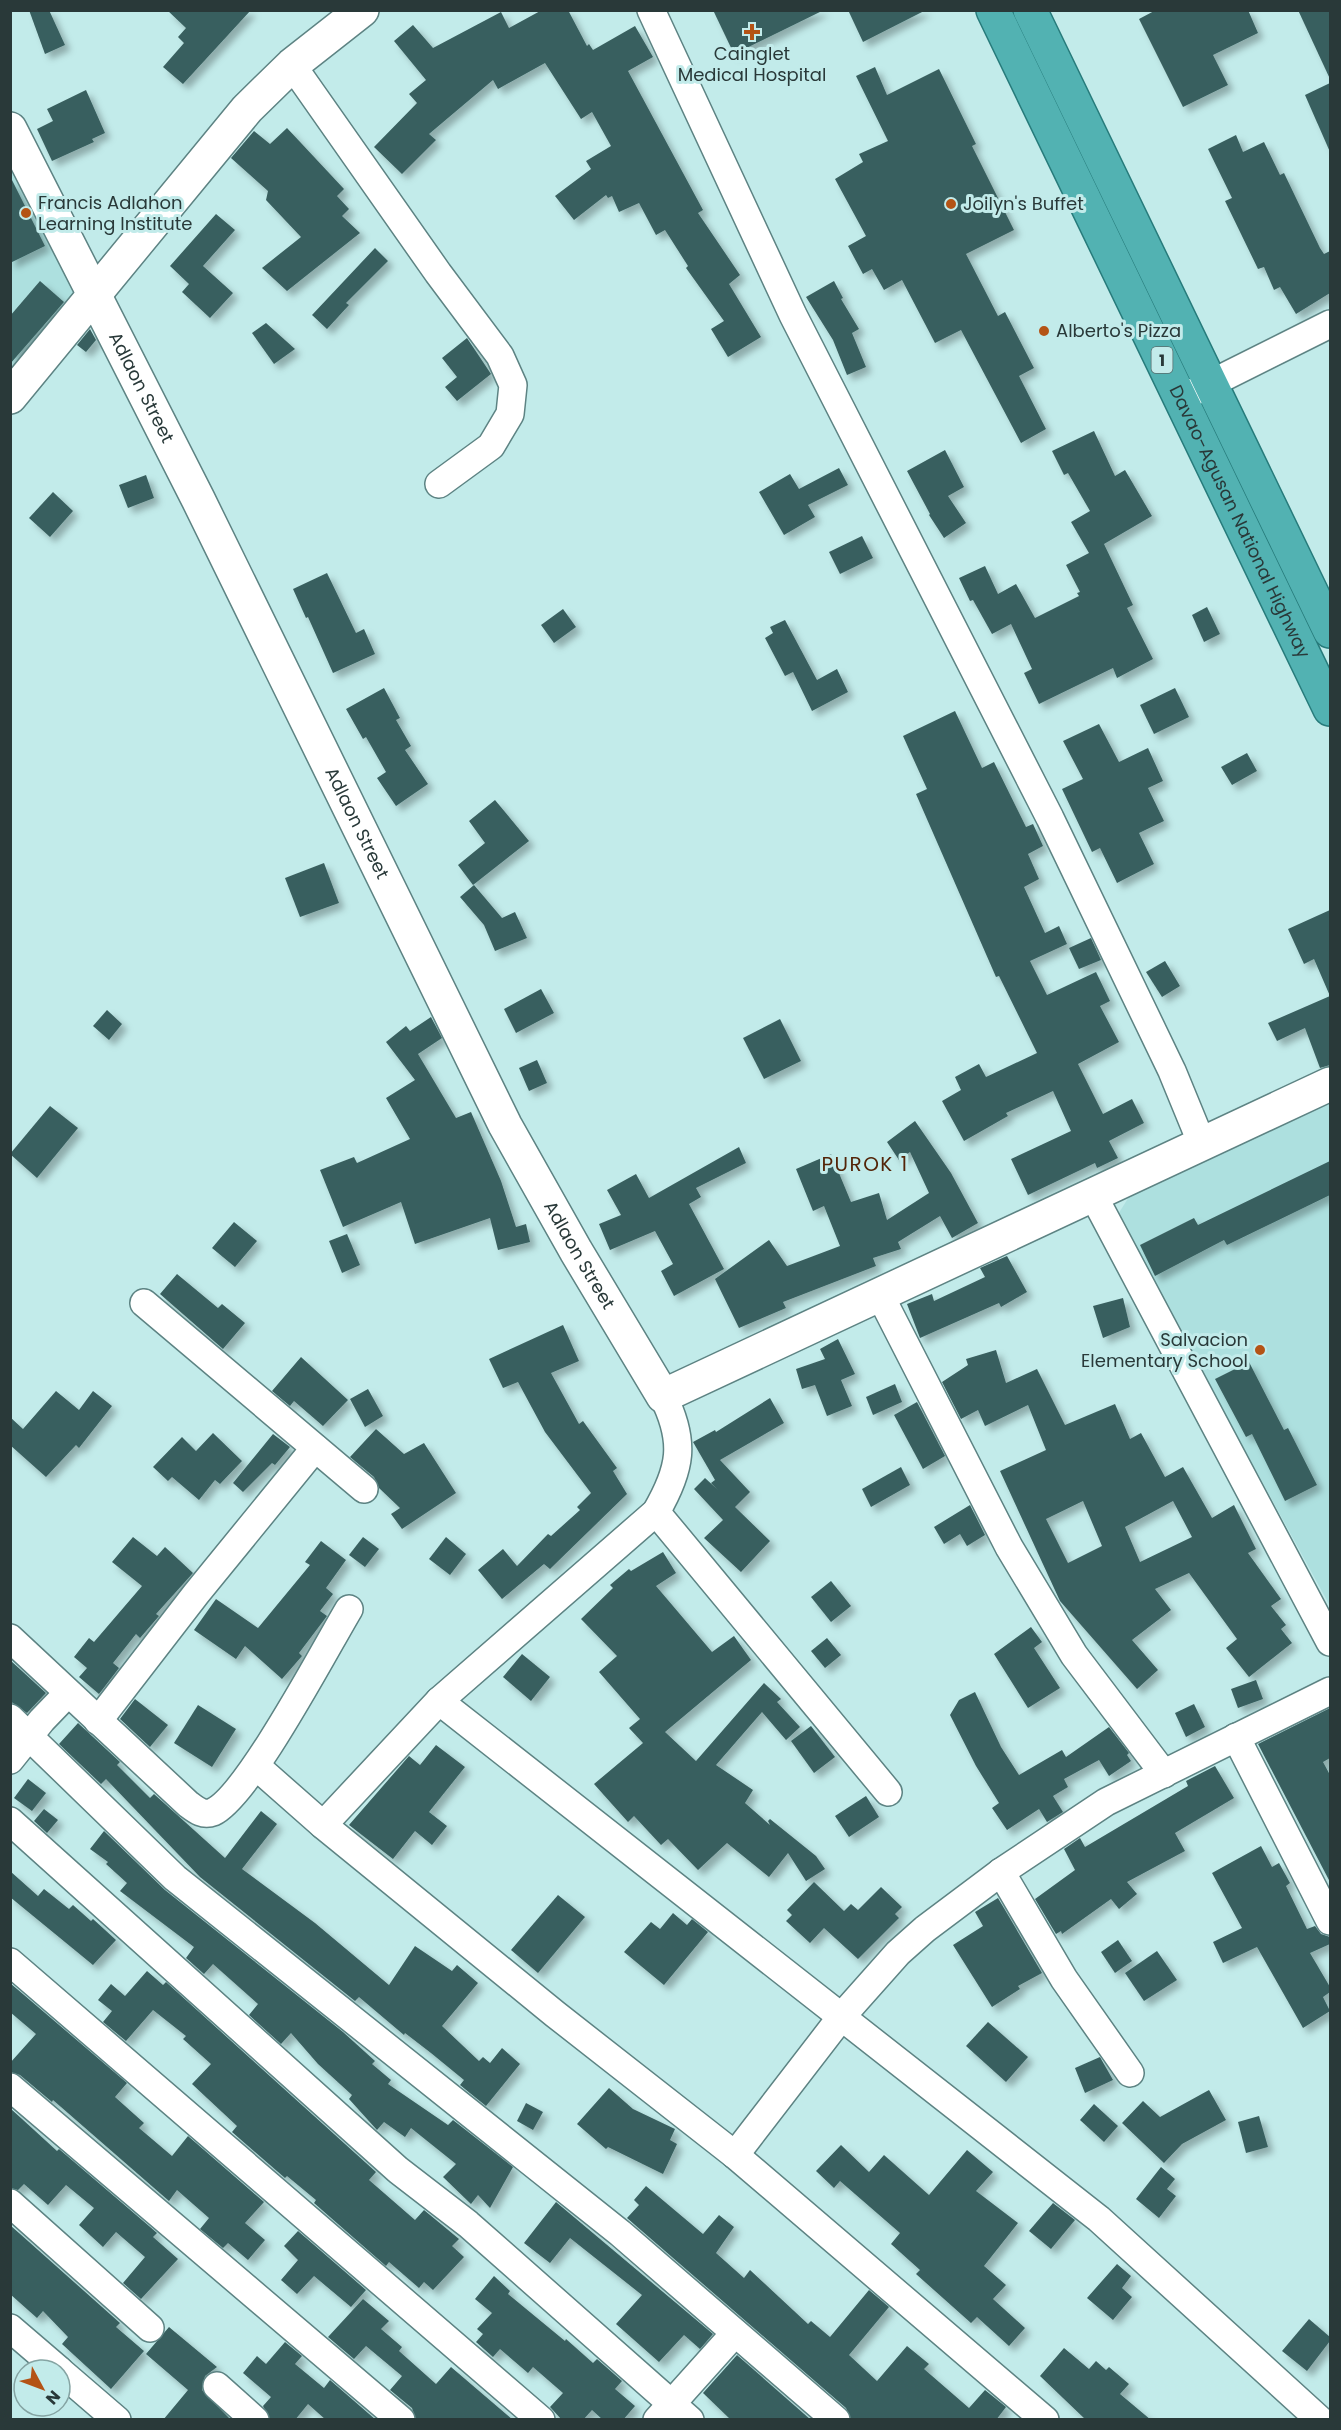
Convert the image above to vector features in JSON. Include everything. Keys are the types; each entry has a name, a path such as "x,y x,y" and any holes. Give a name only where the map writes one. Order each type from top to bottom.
{"highway":[{"path":"999,23 1033,15"},
{"name":"Davao-Agusan National Highway","path":"1033,15 1330,631"},
{"name":"Davao-Agusan National Highway","path":"999,23 1330,709"}],"street":[{"path":"10,397 247,109 292,64 362,10"},
{"path":"651,10 793,315 1050,818 1172,1071 1202,1144"},
{"path":"292,64 438,273 500,356 513,385 510,414 491,446 439,484"},
{"name":"Adlaon Street","path":"10,129 198,499 505,1125 674,1417 678,1440 678,1465 672,1485 656,1512 439,1701 323,1825"},
{"path":"1181,399 1330,324"},
{"path":"663,1396 1330,1084"},
{"path":"1093,1195 1330,1642"},
{"path":"880,1295 1021,1566 1074,1655 1164,1774"},
{"path":"144,1303 364,1489"},
{"path":"98,1721 196,1594 315,1448"},
{"path":"656,1512 888,1792"},
{"path":"10,1638 188,1804 201,1813 212,1812 222,1805 256,1766 349,1609"},
{"path":"735,2155 842,2016 898,1953 1001,1872 1106,1802 1330,1691"},
{"path":"10,1760 20,1727 68,1693"},
{"path":"439,1701 1099,2219 1320,2420"},
{"path":"20,1727 175,1878 620,2233 836,2420"},
{"path":"1236,1737 1330,1921"},
{"path":"256,1766 323,1825 735,2155 1045,2420"},
{"path":"10,1821 398,2170 468,2224 672,2414 735,2333"},
{"path":"1001,1872 1064,1979 1130,2073"},
{"path":"10,1962 541,2420"},
{"path":"10,2087 401,2420"},
{"path":"10,2203 150,2328"},
{"path":"10,2328 46,2358"},
{"path":"72,2381 117,2420"},
{"path":"217,2386 255,2420"}],"shaded area":[{"name":"Francis Adlahon Learning Institute","path":"10,151 73,276 76,303 10,386"},
{"name":"Salvacion Elementary School","path":"1330,1097 1330,1606 1117,1216 1137,1184"}],"building":[{"path":"29,10 49,10 65,45 45,54"},
{"path":"167,10 251,10 183,84 163,67 184,43 178,37 186,28"},
{"path":"542,10 568,10 587,46 589,44 593,50 635,26 653,57 628,71 703,210 698,213 740,275 729,284 761,337 728,357 711,329 724,321 686,268 688,266 665,230 656,235 639,203 619,212 612,196 608,198 606,195 574,220 555,196 591,169 586,161 611,146 592,112 581,119 545,63 498,89 493,80 429,134 436,140 402,174 374,147 417,103 409,94 426,80 394,41 413,25 433,48 501,12 509,28"},
{"name":"Cainglet Medical Hospital","path":"713,10 824,10 734,54"},
{"path":"848,10 926,10 863,42"},
{"path":"1156,10 1248,10 1258,33 1213,55 1228,85 1183,107 1139,19"},
{"path":"1298,10 1330,10 1330,79"},
{"path":"875,67 887,95 939,69 976,144 972,146 1014,230 966,254 998,316 1005,312 1034,368 1019,376 1046,429 1021,443 961,330 935,343 902,280 884,290 872,269 863,274 848,246 866,236 835,179 863,162 859,154 888,141 856,76"},
{"path":"1330,83 1330,152 1305,95"},
{"path":"86,90 105,133 92,139 94,142 52,161 37,129 53,121 47,109"},
{"path":"287,128 344,189 337,196 349,209 342,216 360,233 287,291 262,268 301,237 266,200 268,191 231,158 254,131 270,144"},
{"path":"1236,135 1243,152 1264,142 1280,175 1284,173 1320,248 1324,254 1330,251 1330,293 1296,314 1280,287 1274,290 1264,267 1258,269 1225,201 1232,198 1208,149"},
{"path":"10,176 45,246 10,263"},
{"path":"216,214 235,230 203,266 233,293 210,318 182,292 189,284 170,266"},
{"path":"375,248 388,261 346,303 349,305 327,329 312,315"},
{"path":"40,281 64,302 10,364 10,316"},
{"path":"834,281 843,298 841,299 859,329 852,333 866,367 847,375 833,340 806,297"},
{"path":"266,323 295,349 274,364 252,333"},
{"path":"90,329 96,340 86,352 77,345"},
{"path":"467,338 491,374 457,401 445,387 457,377 442,358"},
{"path":"1094,431 1115,476 1125,470 1152,516 1104,544 1133,605 1127,608 1153,659 1117,678 1113,668 1039,704 1024,673 1032,669 1011,624 992,634 973,600 970,601 959,578 985,566 998,594 1016,584 1035,618 1079,596 1077,593 1080,592 1066,565 1089,553 1071,522 1090,511 1068,473 1064,475 1052,451"},
{"path":"945,450 964,487 948,496 966,523 944,538 929,515 907,471"},
{"path":"839,468 848,485 808,505 815,517 784,535 759,492 790,474 799,489"},
{"path":"146,475 154,498 128,508 119,485"},
{"path":"53,492 73,511 50,537 29,518"},
{"path":"862,536 873,558 840,574 829,552"},
{"path":"327,573 356,633 364,629 375,654 333,673 293,589"},
{"path":"1207,607 1220,634 1204,642 1192,615"},
{"path":"563,609 576,627 554,643 541,625"},
{"path":"785,620 817,680 837,669 848,692 812,711 793,672 785,676 765,638 773,633 770,627"},
{"path":"384,688 400,718 396,720 411,746 405,750 428,784 396,806 377,778 386,772 366,737 363,739 346,709"},
{"path":"1175,688 1189,717 1154,734 1140,705"},
{"path":"955,711 982,768 994,762 1026,827 1033,824 1043,846 1028,854 1039,879 1024,887 1045,933 1059,926 1067,944 1030,961 1047,995 1096,972 1110,1001 1100,1006 1119,1042 1078,1064 1103,1114 1132,1099 1144,1123 1109,1141 1118,1158 1097,1168 1095,1163 1028,1195 1011,1159 1071,1131 1053,1091 1006,1113 1008,1116 964,1141 942,1101 961,1090 955,1077 979,1064 986,1077 1037,1053 999,976 996,977 916,794 927,789 903,736"},
{"path":"1099,724 1119,762 1148,748 1163,781 1148,788 1164,821 1139,833 1154,864 1117,883 1100,848 1092,852 1062,789 1083,779 1063,741"},
{"path":"1247,753 1257,771 1232,785 1221,767"},
{"path":"495,800 529,841 473,885 458,865 485,843 469,821"},
{"path":"324,863 339,903 300,917 285,878"},
{"path":"474,885 502,918 515,912 527,938 495,951 484,925 460,897"},
{"path":"1330,910 1330,996 1314,959 1304,964 1288,929"},
{"path":"1091,938 1101,960 1079,969 1069,948"},
{"path":"1165,961 1180,986 1162,997 1146,972"},
{"path":"541,989 554,1013 516,1033 504,1009"},
{"path":"1330,996 1330,1065 1320,1068 1305,1028 1277,1041 1268,1023"},
{"path":"107,1010 122,1024 109,1040 93,1026"},
{"path":"431,1017 442,1038 418,1054 456,1118 471,1112 501,1181 516,1227 526,1224 530,1242 498,1250 490,1218 415,1244 401,1202 343,1227 320,1170 354,1157 357,1163 410,1139 386,1098 415,1080 386,1042 406,1026 410,1031"},
{"path":"780,1019 801,1061 764,1079 743,1038"},
{"path":"537,1060 547,1083 529,1091 519,1068"},
{"path":"50,1106 78,1128 37,1178 10,1154"},
{"path":"915,1121 951,1173 978,1223 952,1238 940,1216 898,1242 901,1249 873,1258 876,1266 783,1302 786,1308 739,1328 715,1279 769,1240 787,1266 840,1246 824,1206 813,1211 796,1169 831,1154 851,1202 879,1193 887,1220 929,1193 910,1152 899,1160 887,1142"},
{"path":"739,1147 746,1163 696,1188 701,1197 689,1204 724,1269 674,1296 661,1271 673,1264 655,1231 610,1250 599,1224 621,1215 607,1190 636,1174 649,1198"},
{"path":"1330,1161 1330,1195 1227,1245 1224,1240 1155,1276 1140,1245 1194,1218 1198,1225"},
{"path":"234,1222 257,1241 235,1267 212,1248"},
{"path":"347,1234 360,1265 342,1273 329,1241"},
{"path":"1007,1256 1027,1292 1001,1307 999,1303 920,1338 907,1304 932,1294 934,1301 985,1277 980,1268"},
{"path":"177,1274 218,1308 222,1304 245,1323 223,1349 160,1294"},
{"path":"1123,1298 1130,1327 1103,1338 1093,1306"},
{"path":"563,1325 579,1361 551,1373 579,1424 583,1421 617,1468 613,1471 627,1494 550,1569 544,1564 502,1599 478,1570 503,1549 517,1566 548,1534 551,1536 580,1510 577,1507 591,1493 545,1432 518,1382 503,1388 489,1359"},
{"path":"838,1339 855,1374 841,1380 852,1406 827,1416 815,1385 802,1389 796,1369 825,1359 820,1349"},
{"path":"996,1350 1006,1383 1037,1369 1065,1425 1115,1404 1130,1439 1141,1433 1165,1477 1183,1467 1212,1518 1234,1505 1256,1549 1248,1553 1281,1599 1271,1606 1286,1625 1281,1629 1292,1643 1249,1677 1226,1648 1237,1639 1189,1573 1155,1589 1171,1610 1132,1640 1158,1670 1137,1689 1060,1601 1000,1471 1046,1450 1028,1405 985,1426 978,1410 961,1419 942,1382 968,1365 966,1359","holes":["1083,1501 1102,1546 1068,1563 1046,1519","1173,1501 1192,1537 1140,1562 1125,1527"]},
{"path":"301,1357 348,1400 323,1426 294,1401 290,1406 272,1391"},
{"path":"1249,1362 1284,1430 1288,1428 1317,1485 1285,1501 1252,1434 1246,1437 1215,1379"},
{"path":"895,1384 902,1402 873,1415 866,1397"},
{"path":"368,1389 383,1416 365,1427 350,1399"},
{"path":"56,1391 79,1410 93,1391 112,1406 79,1448 76,1445 46,1477 10,1445 10,1417 23,1429"},
{"path":"770,1398 784,1423 720,1460 750,1492 735,1507 770,1541 741,1572 704,1538 723,1520 694,1489 705,1478 718,1490 711,1483 715,1480 693,1442 715,1430 716,1432"},
{"path":"917,1402 945,1456 923,1469 894,1415"},
{"path":"376,1429 404,1454 424,1443 456,1493 402,1529 391,1514 400,1508 379,1488 374,1477 350,1457"},
{"path":"213,1433 242,1461 220,1484 215,1480 199,1500 172,1477 168,1481 153,1467 182,1437 196,1451"},
{"path":"273,1434 290,1447 275,1465 272,1463 243,1492 233,1483"},
{"path":"901,1467 910,1485 871,1507 862,1489"},
{"path":"970,1505 985,1535 967,1546 960,1534 944,1544 934,1527"},
{"path":"133,1537 157,1556 165,1547 193,1573 156,1614 159,1616 140,1638 136,1634 113,1663 119,1668 99,1694 79,1677 87,1668 74,1657 89,1638 94,1642 142,1586 112,1562"},
{"path":"363,1537 379,1549 365,1567 349,1555"},
{"path":"446,1537 466,1554 450,1575 429,1559"},
{"path":"321,1541 346,1560 326,1588 333,1594 320,1611 327,1616 299,1653 302,1656 282,1679 245,1646 236,1659 194,1630 216,1599 258,1628 310,1565 305,1562"},
{"path":"663,1552 676,1573 656,1586 712,1652 734,1636 751,1660 665,1732 696,1761 764,1683 781,1699 777,1702 800,1727 786,1740 762,1712 716,1765 753,1790 745,1803 770,1825 768,1821 770,1819 816,1856 825,1869 806,1881 788,1853 769,1877 727,1843 698,1870 668,1839 661,1845 634,1816 628,1822 594,1784 643,1743 629,1728 640,1719 599,1672 617,1656 581,1619 613,1588 610,1585 629,1569 631,1571"},
{"path":"831,1581 851,1606 831,1622 811,1597"},
{"path":"1031,1627 1042,1642 1034,1648 1060,1688 1028,1708 994,1654"},
{"path":"827,1638 841,1655 825,1668 811,1651"},
{"path":"522,1654 550,1677 531,1701 503,1677"},
{"path":"10,1660 46,1693 27,1713 10,1701"},
{"path":"1256,1680 1263,1699 1238,1708 1231,1689"},
{"path":"975,1692 1001,1747 1019,1775 1062,1750 1066,1757 1109,1727 1129,1753 1127,1755 1131,1761 1109,1776 1099,1760 1064,1779 1068,1787 1053,1796 1063,1812 1047,1822 1039,1809 1007,1830 992,1808 999,1803 976,1766 950,1715 959,1700"},
{"path":"135,1699 168,1725 150,1747 120,1719"},
{"path":"1194,1704 1205,1727 1186,1737 1175,1713"},
{"path":"198,1705 236,1729 212,1767 174,1743"},
{"path":"1330,1708 1330,1758 1323,1762 1330,1775 1330,1882 1258,1744"},
{"path":"78,1723 120,1762 117,1765 150,1798 154,1794 225,1858 261,1811 277,1824 242,1869 315,1923 389,1985 415,1946 452,1971 457,1965 478,1983 442,2026 479,2061 483,2057 490,2063 502,2048 520,2064 486,2106 460,2085 464,2080 431,2053 405,2033 404,2035 359,1997 355,2001 200,1877 106,1779 101,1784 59,1744"},
{"path":"811,1726 835,1757 814,1773 791,1741"},
{"path":"436,1745 465,1767 429,1812 447,1826 432,1845 415,1831 393,1859 349,1825 409,1756 420,1765"},
{"path":"1215,1766 1234,1798 1175,1833 1185,1851 1127,1882 1137,1894 1119,1909 1111,1899 1062,1934 1061,1931 1056,1934 1035,1899 1075,1870 1064,1849 1080,1838 1085,1847 1188,1786 1186,1781"},
{"path":"28,1779 46,1793 32,1811 14,1798"},
{"path":"866,1796 879,1817 849,1837 835,1816"},
{"path":"44,1809 58,1820 47,1833 34,1821"},
{"path":"104,1831 165,1890 343,2032 375,2061 372,2064 391,2080 388,2084 448,2125 453,2120 513,2167 490,2208 478,2195 471,2204 443,2177 456,2164 411,2128 405,2137 384,2122 377,2130 349,2099 352,2095 318,2064 291,2033 281,2044 249,2015 258,2004 213,1964 204,1974 186,1958 194,1947 120,1891 127,1883 106,1864 108,1862 90,1849"},
{"path":"1261,1846 1272,1867 1279,1863 1290,1883 1286,1886 1307,1929 1315,1926 1321,1934 1330,1937 1330,1944 1310,1953 1330,1987 1330,1992 1323,1997 1330,2011 1303,2028 1257,1947 1223,1963 1213,1942 1242,1928 1212,1873"},
{"path":"10,1871 38,1896 44,1889 69,1909 73,1905 116,1940 93,1965 10,1897"},
{"path":"814,1882 844,1911 851,1904 858,1910 881,1887 902,1907 895,1914 899,1918 858,1959 824,1928 810,1943 786,1921 792,1915 787,1910"},
{"path":"558,1895 585,1917 538,1973 511,1950"},
{"path":"998,1898 1042,1973 1018,1986 1020,1989 992,2007 953,1945 983,1926 975,1912"},
{"path":"673,1913 687,1925 692,1919 708,1932 664,1985 624,1952 651,1922 660,1929"},
{"path":"1118,1940 1132,1961 1115,1973 1101,1952"},
{"path":"1157,1951 1177,1980 1144,2001 1125,1973"},
{"path":"147,1971 163,1985 166,1982 376,2172 369,2180 415,2220 424,2210 459,2239 452,2246 464,2257 433,2290 424,2282 419,2288 389,2262 386,2266 314,2203 316,2200 287,2176 285,2178 232,2132 237,2126 192,2084 211,2064 183,2039 186,2036 153,2010 126,2041 103,2022 112,2011 98,2000 111,1984 125,1996"},
{"path":"10,1983 127,2083 115,2097 144,2123 139,2128 172,2156 188,2136 264,2202 245,2223 265,2240 248,2260 228,2243 223,2248 200,2229 209,2218 177,2190 169,2201 53,2100 52,2102 20,2075 10,2072 10,2063 36,2034 10,2012"},
{"path":"988,2022 1028,2057 1006,2082 966,2046"},
{"path":"1100,2057 1113,2080 1085,2093 1075,2068"},
{"path":"609,2088 633,2109 675,2129 670,2140 677,2144 663,2174 608,2147 606,2149 577,2124"},
{"path":"1209,2090 1226,2120 1182,2144 1164,2163 1122,2123 1143,2101 1160,2117"},
{"path":"526,2103 543,2112 533,2130 517,2121"},
{"path":"1094,2104 1118,2126 1104,2142 1080,2120"},
{"path":"10,2108 57,2151 59,2149 157,2233 153,2237 178,2259 141,2299 123,2283 145,2257 116,2232 103,2247 79,2225 94,2208 66,2185 48,2205 24,2184 18,2190 10,2188"},
{"path":"1259,2116 1268,2147 1246,2153 1238,2122"},
{"path":"841,2145 869,2172 884,2155 929,2195 967,2150 993,2172 976,2191 1018,2223 984,2266 1006,2285 993,2299 1025,2328 1009,2346 977,2317 971,2323 916,2274 920,2270 891,2244 900,2233 840,2181 834,2188 816,2171"},
{"path":"1161,2167 1175,2179 1167,2189 1176,2196 1159,2218 1136,2199"},
{"path":"646,2186 703,2234 719,2215 734,2227 716,2253 744,2278 750,2270 808,2324 811,2321 830,2337 869,2290 889,2307 849,2355 877,2381 907,2346 929,2364 924,2369 969,2408 985,2390 1006,2407 996,2420 851,2420 846,2408 627,2218 639,2205 634,2200"},
{"path":"556,2202 713,2334 700,2349 684,2335 659,2362 616,2324 642,2295 570,2238 550,2263 524,2243"},
{"path":"1053,2203 1075,2220 1051,2249 1029,2231"},
{"path":"10,2225 120,2323 116,2327 144,2351 111,2389 62,2344 68,2337 43,2311 37,2318 10,2294"},
{"path":"298,2231 366,2290 351,2307 314,2276 297,2294 281,2280 298,2260 284,2246"},
{"path":"1117,2264 1131,2276 1122,2288 1132,2297 1113,2320 1087,2298"},
{"path":"494,2276 510,2291 508,2294 565,2341 566,2339 593,2363 597,2359 622,2381 615,2389 635,2406 623,2420 603,2420 592,2410 583,2420 562,2420 550,2407 563,2393 533,2367 528,2373 500,2349 493,2357 476,2342 483,2334 477,2329 492,2313 475,2299"},
{"path":"363,2299 389,2321 381,2329 402,2347 399,2351 436,2384 451,2367 513,2420 416,2420 412,2408 390,2390 402,2376 366,2346 354,2359 328,2337"},
{"path":"1309,2319 1330,2337 1330,2341 1307,2371 1282,2351"},
{"path":"169,2327 217,2367 205,2376 202,2390 231,2420 163,2420 188,2390 146,2354"},
{"path":"285,2342 302,2356 295,2364 324,2388 330,2380 376,2420 326,2420 308,2404 295,2420 270,2420 263,2406 271,2397 243,2373 257,2356 266,2364"},
{"path":"1064,2348 1089,2369 1096,2361 1106,2370 1109,2367 1129,2384 1120,2394 1151,2420 1086,2420 1040,2376"},
{"path":"737,2355 811,2420 731,2420 703,2393"}],"place":[{"name":"Cainglet Medical Hospital","path":"752,32"},
{"name":"Joilyn's Buffet","path":"951,204"},
{"name":"Francis Adlahon Learning Institute","path":"26,213"},
{"name":"Alberto's Pizza","path":"1044,331"},
{"name":"Salvacion Elementary School","path":"1260,1350"}],"district":[{"name":"PUROK 1","path":"865,1164"}]}
